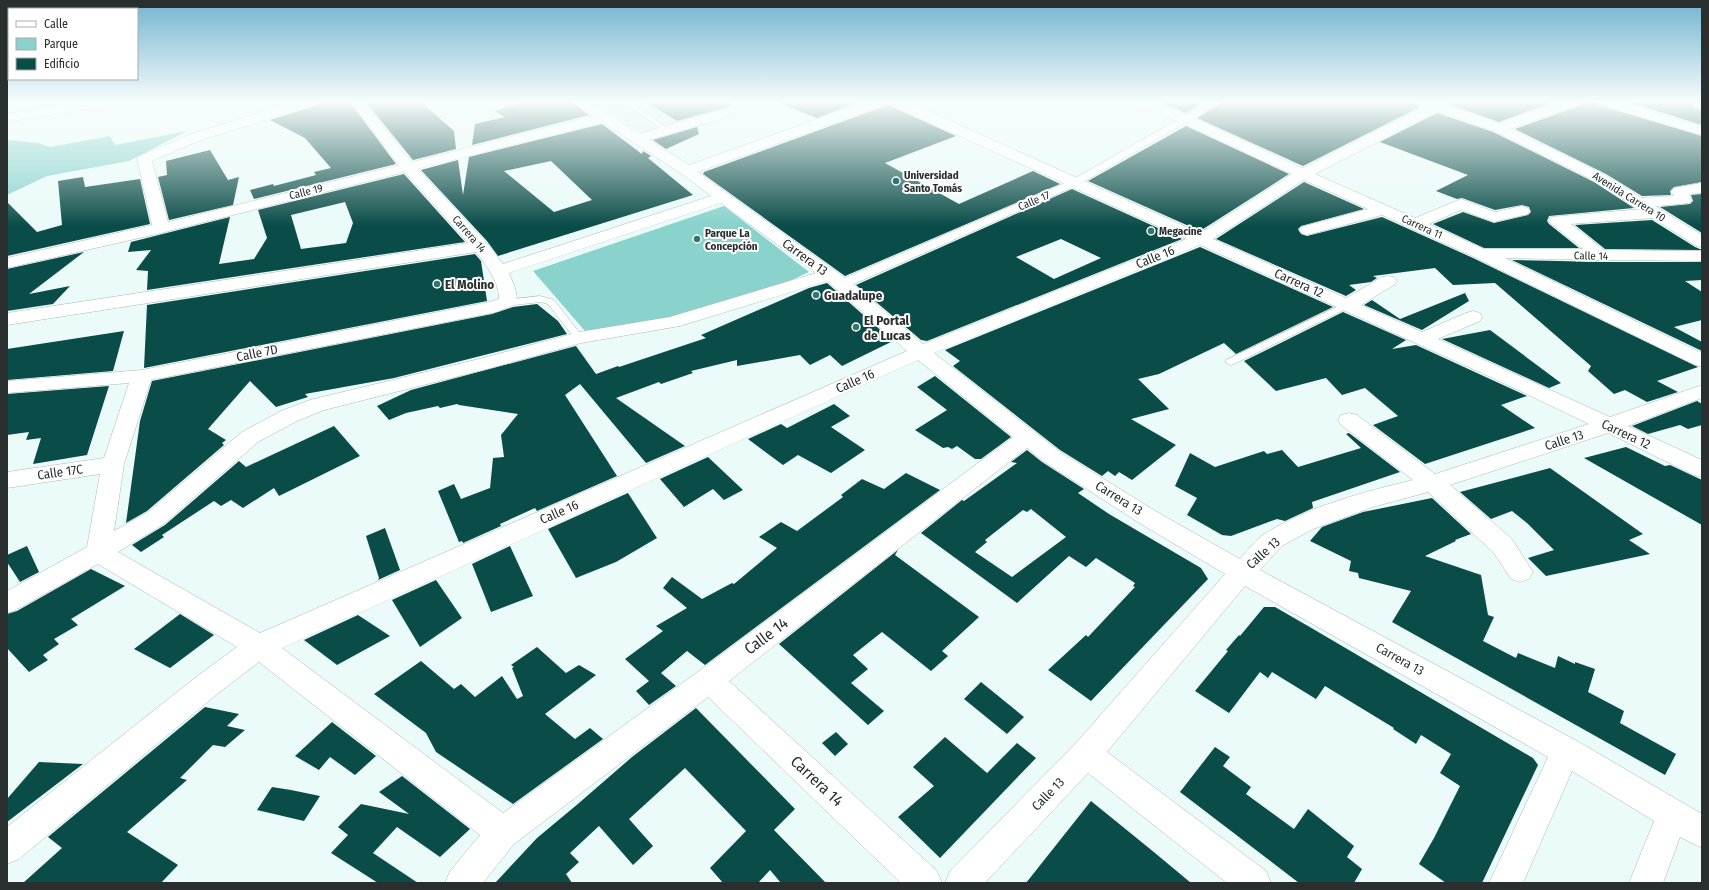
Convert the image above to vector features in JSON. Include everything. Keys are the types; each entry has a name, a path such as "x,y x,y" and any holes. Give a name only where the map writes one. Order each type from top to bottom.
{"street":[{"path":"161,228 144,159 183,143"},
{"name":"Carrera 14","path":"388,143 408,167 480,246 499,271 508,293 508,299 505,303"},
{"name":"Calle 19","path":"7,263 161,228 504,143"},
{"name":"Carrera 13","path":"644,143 687,171 835,280 920,352 1051,456 1143,514 1242,572 1566,751 1702,832"},
{"path":"687,171 767,143"},
{"name":"Carrera 12","path":"986,143 1422,339 1702,469"},
{"name":"Calle 17","path":"835,280 1076,182 1145,143"},
{"name":"Carrera 11","path":"1236,143 1480,253 1702,361"},
{"name":"Calle 16","path":"7,848 206,686 259,646 920,352 1201,239 1303,174 1361,143"},
{"name":"Avenida Carrera 10","path":"1528,143 1600,178 1702,242"},
{"path":"1638,203 1684,200 1679,191 1702,188"},
{"path":"499,271 723,197"},
{"path":"1415,224 1461,204 1494,217 1522,211"},
{"path":"1307,230 1383,210"},
{"path":"1602,256 1556,220 1654,213"},
{"path":"7,319 480,246"},
{"name":"Calle 14","path":"1480,253 1602,256 1702,256"},
{"path":"7,603 156,518 198,483 250,436 289,416 317,405 484,364 579,338 673,322 835,280"},
{"path":"1347,305 1388,281"},
{"name":"Calle 7D","path":"7,387 142,376 505,303"},
{"path":"1422,339 1473,317"},
{"path":"98,552 113,464 142,376"},
{"name":"Calle 13","path":"962,883 1086,754 1242,572 1273,540 1304,523 1367,500 1432,483 1608,426 1702,391"},
{"path":"1349,420 1432,483 1503,546 1520,572"},
{"name":"Calle 14","path":"462,883 503,833 709,680 1027,437"},
{"name":"Calle 17C","path":"7,480 113,464"},
{"path":"98,552 259,646 503,833"},
{"name":"Carrera 14","path":"709,680 925,883"},
{"path":"1506,883 1566,751"},
{"path":"1086,754 1254,883"},
{"path":"1646,883 1672,814"}],"lane":[{"path":"505,303 540,299 551,302 579,338"},
{"path":"1230,362 1347,305"}],"green space":[{"path":"7,143 38,143 50,147 74,143 114,143 115,145 128,143 165,143 129,161 47,176 7,195"},
{"name":"Parque La Concepción","path":"724,206 809,272 744,302 700,315 585,331 533,271"}],"building":[{"path":"309,143 380,143 396,164 254,199 250,190 273,184 274,186 316,175 314,172 331,168"},
{"path":"399,143 455,143 456,149 413,160"},
{"path":"472,143 482,143 472,145"},
{"path":"527,143 627,143 642,154 643,151 651,156 648,158 693,195 498,256 487,241 421,170 458,160 463,195 469,157","holes":["551,161 592,200 554,212 504,171"]},
{"path":"657,143 680,143 666,149"},
{"path":"785,143 939,143 885,163 959,204 1033,171 1060,184 845,276 703,174 704,172"},
{"path":"1157,143 1221,143 1289,174 1200,231 1088,181"},
{"path":"1251,143 1350,143 1303,166"},
{"path":"1381,143 1514,143 1594,182 1634,208 1549,216 1547,221 1549,224 1579,248 1484,248 1433,224 1463,212 1494,223 1528,215 1531,212 1529,207 1522,205 1495,210 1462,198 1457,199 1436,191 1468,175"},
{"path":"1542,143 1702,143 1702,182 1674,187 1670,191 1671,195 1642,196 1606,174"},
{"path":"210,150 228,180 239,177 233,205 169,220 158,177 167,175 166,161"},
{"path":"404,174 465,242 147,290 148,271 136,270 151,250 128,252 131,242 230,217 219,264 254,259 267,238 258,210","holes":["345,202 353,223 346,243 301,249 291,215"]},
{"path":"83,177 85,187 140,179 150,224 7,256 7,202 37,232 62,225 58,181"},
{"path":"1304,182 1364,209 1301,226 1298,229 1301,234 1307,236 1382,217 1473,258 1698,367 1657,381 1678,392 1647,402 1625,390 1614,394 1588,371 1591,366 1495,283 1453,285 1435,268 1373,276 1377,278 1371,282 1349,285 1356,290 1346,296 1216,239"},
{"path":"1072,189 1182,239 927,341 921,340 856,285","holes":["1061,239 1101,258 1054,279 1016,257"]},
{"path":"1702,194 1702,233 1660,207 1690,204 1693,201 1691,195"},
{"path":"1652,220 1702,250 1605,249 1575,225"},
{"path":"1200,247 1333,307 1236,354 1224,343 1159,374 1138,379 1169,409 1131,419 1176,445 1132,480 1119,472 1115,476 1108,471 1102,476 1060,450 953,366 960,361 945,350"},
{"path":"84,252 29,294 70,286 53,304 7,311 7,269"},
{"path":"475,254 481,261 487,301 144,368 147,305"},
{"path":"1512,260 1702,262 1702,280 1685,281 1702,292 1702,320 1674,327 1702,342 1702,351"},
{"path":"827,283 893,341 842,366 830,355 810,365 800,355 737,366 737,360 691,371 693,373 661,384 659,382 616,398 685,446 646,463 580,384 565,395 617,476 537,511 535,508 500,524 501,526 463,543 462,541 459,542 438,491 454,484 461,499 490,488 493,458 504,457 501,435 518,414 457,404 440,408 438,406 406,413 389,420 377,406 411,390 576,346 596,374 706,338 701,335 809,288"},
{"path":"1465,293 1469,301 1422,330 1364,305 1372,300 1400,319"},
{"path":"537,304 558,321 567,334 394,378 305,394 308,397 276,407 250,381 208,429 226,440 222,443 224,445 147,511 126,523 140,421 152,381 492,314 513,307"},
{"path":"1343,312 1406,340 1392,349 1416,345 1527,396 1501,405 1535,428 1425,464 1373,425 1398,416 1365,388 1342,395 1326,378 1276,391 1244,361"},
{"path":"1490,330 1561,383 1549,388 1442,339"},
{"path":"124,331 113,371 7,380 7,349"},
{"path":"935,376 1011,437 981,459 975,459 957,446 952,449 948,447 943,448 915,430 947,410 917,387"},
{"path":"109,386 87,455 33,464 41,438 26,440 29,432 7,435 7,394"},
{"path":"1697,401 1702,404 1702,425 1688,429 1680,425 1648,434 1632,426"},
{"path":"834,404 850,416 831,427 865,450 831,473 798,455 783,465 748,439 781,424 787,428"},
{"path":"334,426 360,456 279,496 274,488 243,508 231,500 221,506 214,501 162,535 164,537 141,552 132,545 165,525 239,461 246,467"},
{"path":"1349,433 1400,472 1312,502 1313,508 1285,521 1277,519 1231,536 1222,535 1187,515 1197,498 1175,486 1190,453 1215,467 1264,451 1267,454 1282,450 1298,467 1361,448 1346,434"},
{"path":"1626,447 1665,466 1670,465 1702,480 1702,525 1584,458"},
{"path":"1027,450 1042,462 1084,489 1078,493 1109,514 1201,568 1208,579 1091,701 1048,670 1086,635 1088,637 1135,587 1133,586 1135,583 1096,558 1086,567 1069,556 1017,603 921,533 962,500 964,501 1017,463 1011,462","holes":["1031,509 1066,537 1012,577 975,552 987,542 985,540 1023,510 1027,512"]},
{"path":"708,457 743,490 724,500 713,489 684,507 660,479"},
{"path":"1550,468 1643,534 1629,540 1650,554 1546,576 1528,558 1554,550 1527,523 1512,511 1491,519 1460,492"},
{"path":"906,473 940,490 705,665 687,651 661,673 676,686 649,705 636,691 649,681 625,659 663,631 656,626 687,608 663,588 672,577 702,599 732,583 734,584 777,548 759,537 781,522 797,531 843,497 841,495 862,479 884,489"},
{"path":"628,493 657,538 616,562 576,578 548,529"},
{"path":"1432,498 1471,534 1455,540 1456,541 1425,556 1481,575 1488,615 1494,617 1483,641 1516,658 1518,653 1555,668 1558,656 1575,664 1575,662 1595,669 1588,692 1624,711 1620,723 1676,754 1665,775 1392,622 1411,591 1359,578 1358,573 1349,571 1351,561 1310,541 1322,527 1363,512"},
{"path":"385,528 400,570 378,580 379,578 366,536"},
{"path":"27,546 39,572 20,582 7,562 7,555"},
{"path":"510,546 533,596 491,612 472,564"},
{"path":"898,550 895,555 979,617 942,651 948,656 931,671 882,632 853,655 868,669 851,683 884,711 868,725 779,644"},
{"path":"91,569 125,586 71,619 78,625 54,639 59,644 43,655 48,660 29,672 7,648 7,614 17,611"},
{"path":"436,580 462,618 420,647 392,600"},
{"path":"1264,607 1275,607 1533,758 1538,765 1482,883 1446,883 1419,864 1460,786 1440,773 1451,754 1421,735 1416,744 1393,729 1394,728 1325,686 1316,699 1272,672 1268,678 1260,672 1229,713 1195,691 1228,651 1226,650 1239,635 1240,636"},
{"path":"180,614 214,635 170,668 134,649"},
{"path":"358,615 390,636 337,665 304,640"},
{"path":"537,647 566,673 579,665 596,675 545,714 575,739 590,728 603,739 513,804 436,752 426,733 374,694 421,661 454,689 461,684 475,697 502,676 517,699 523,696 512,668 514,667 511,665"},
{"path":"981,682 1024,717 1007,734 964,699"},
{"path":"205,707 239,714 227,726 245,730 225,747 213,745 180,778 187,780 127,832 178,865 161,883 23,883 62,848 48,837"},
{"path":"696,708 795,809 774,830 826,883 781,883 770,870 758,883 723,883 710,868 746,831 685,768 629,819 653,846 633,865 599,826 570,853 579,862 566,874 572,883 495,883 537,838 632,757"},
{"path":"332,722 376,756 355,775 330,757 319,770 295,756"},
{"path":"836,732 848,744 835,756 822,743"},
{"path":"945,737 987,773 1017,743 1036,758 940,858 898,817 934,786 913,767"},
{"path":"1215,747 1230,757 1223,766 1251,787 1246,794 1294,829 1308,809 1354,846 1347,857 1362,869 1354,883 1299,883 1180,792"},
{"path":"39,762 83,764 7,822 7,799"},
{"path":"402,776 470,829 440,857 397,827 373,853 418,883 378,883 331,853 348,835 338,827 361,804 409,814 379,792"},
{"path":"272,787 320,796 304,821 257,810"},
{"path":"1091,801 1155,853 1191,883 1026,883"}],"place":[{"name":"Universidad Santo Tomás","path":"896,181"},
{"name":"Megacine","path":"1151,231"},
{"name":"Parque La Concepción","path":"697,239"},
{"name":"El Molino","path":"437,284"},
{"name":"Guadalupe","path":"816,295"},
{"name":"El Portal de Lucas","path":"856,327"}]}
